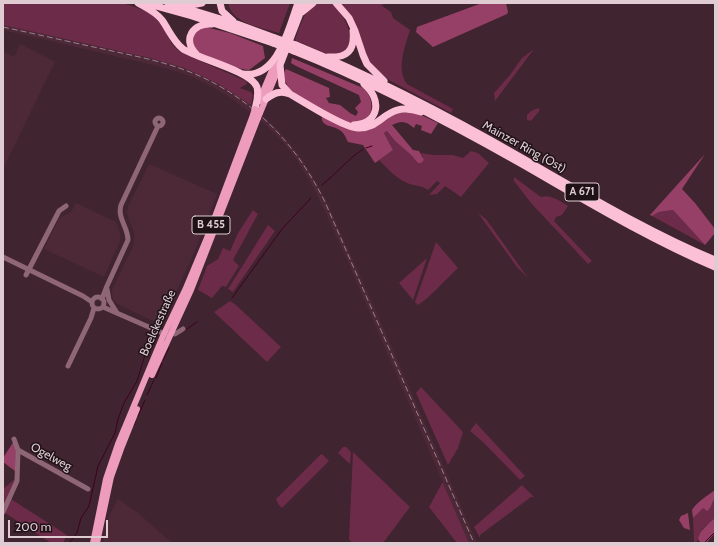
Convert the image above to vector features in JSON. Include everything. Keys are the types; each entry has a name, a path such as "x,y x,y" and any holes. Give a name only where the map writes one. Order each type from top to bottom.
{"highway":[{"path":"138,3 159,17 179,46 200,57 243,74 253,81 256,86 258,96 257,114"},
{"name":"A 671","path":"145,3 234,26"},
{"name":"A 671","path":"168,3 324,57 396,89"},
{"path":"175,3 191,5 202,3"},
{"path":"220,3 224,13 234,26"},
{"name":"B 455","path":"278,55 298,3"},
{"name":"B 455","path":"280,65 304,3"},
{"path":"300,14 312,3"},
{"path":"337,3 351,24 367,64 374,72 396,89"},
{"path":"200,57 193,51 190,44 190,37 195,29 200,25 208,24 234,26"},
{"path":"324,57 340,56 348,52 353,39 351,24"},
{"name":"A 671","path":"295,48 439,118"},
{"path":"243,74 260,72 266,68 278,55"},
{"path":"280,65 280,81 283,87 290,94"},
{"path":"341,122 351,125 364,123 372,115 376,106 375,98 371,90 347,73"},
{"name":"Mainzer Ring (Ost)","path":"396,89 451,118 615,211 715,260"},
{"path":"266,99 277,92 290,94 355,128 367,127 390,113 403,109 415,110 439,118"},
{"name":"Mainzer Ring (Ost)","path":"439,118 634,227 715,267"}],"main road":[{"name":"B 455","path":"257,114 278,55"},
{"name":"B 455","path":"257,114 266,99 280,65"},
{"name":"Boelckestraße","path":"93,543 106,479 111,463 167,335 191,290 209,247 257,114"},
{"name":"Boelckestraße","path":"97,543 115,463 167,335"}],"street":[{"path":"68,366 91,318 94,305 101,298 128,240 121,215 121,205 158,126"},
{"path":"28,272 59,211 66,206"},
{"path":"3,257 28,272 83,296 94,305 103,306 167,335 175,334 183,329"},
{"path":"106,286 109,300 117,313"},
{"path":"101,298 103,306"},
{"path":"14,439 18,450"},
{"name":"Ogelweg","path":"3,512 16,481 18,450 88,489"}],"shaded area":[{"path":"3,3 122,3 146,11 155,17 163,27 172,44 180,52 246,81 247,84 240,88 251,92 253,95 251,105 217,83 184,68 150,58 3,25"},
{"path":"228,3 290,3 279,33 256,27 241,20 230,10"},
{"path":"318,3 333,5 345,21 350,35 350,41 349,47 343,54 329,55 295,40 309,9"},
{"path":"340,3 389,3 381,5 391,12 393,18 410,30 402,57 402,71 407,84 453,109 451,113 389,80 370,65"},
{"path":"482,3 506,3 508,12 507,14 433,47 416,32 417,27"},
{"path":"3,25 150,58 184,68 217,83 238,96 251,105 279,131 303,160 326,200 477,543 469,543 342,248 314,188 299,163 284,143 264,123 235,101 215,88 190,76 162,67 3,30"},
{"path":"205,27 230,33 263,46 265,58 249,70 228,65 204,56 194,49 192,40 194,31"},
{"path":"20,44 55,62 3,167 3,51 14,57"},
{"path":"534,49 495,101 494,93 510,75 522,58"},
{"path":"292,58 363,88 371,100 371,112 364,120 358,123 350,123 322,110 294,93 289,88 284,78 286,69 329,88 330,97 326,98 329,103 340,105 356,116 358,112 355,108 361,102 359,95 296,66 291,63"},
{"path":"538,108 540,110 531,121 527,120 527,115 531,111"},
{"path":"415,112 438,123 431,134 421,130 422,126 416,124 414,128 404,122 399,122 392,125 413,150 419,151 424,160 421,163 418,163 395,141 387,131 384,133 393,150 375,163 363,145 348,142 342,132 323,123 322,120 322,116 346,128 355,131 363,131 376,127 396,113"},
{"path":"387,131 413,158 423,157 420,153 453,155 463,158 471,151 478,153 489,163 461,197 445,186 437,194 429,195 440,183 437,181 428,190 413,185 394,175 379,160 393,150 384,133"},
{"path":"705,154 682,189 715,229 715,233 705,245 673,210 659,212 652,216 650,215"},
{"path":"149,164 217,194 194,253 161,325 116,303 112,294 112,290 134,244 134,233 127,213 128,207"},
{"path":"514,177 541,197 551,197 568,206 562,215 556,217 554,221 592,261 588,264 531,203 514,181"},
{"path":"76,203 116,222 120,232 120,241 104,277 44,249 59,219 71,212"},
{"path":"253,210 258,214 233,260 239,266 226,287 222,286 212,298 198,290 207,266 218,259 223,248 230,251 238,233"},
{"path":"673,210 705,245 652,216 659,212"},
{"path":"478,213 486,219 528,278 517,267"},
{"path":"268,225 275,231 233,292 228,289"},
{"path":"436,242 458,268 434,292 418,305 415,302"},
{"path":"427,258 413,300 399,283"},
{"path":"230,301 281,347 267,362 214,312"},
{"path":"421,387 463,432 458,448 448,465 416,393"},
{"path":"476,423 525,476 520,480 483,442 470,431"},
{"path":"14,441 16,447 15,471 3,462 3,458"},
{"path":"343,447 346,447 351,452 350,464 338,453"},
{"path":"353,452 410,507 383,543 352,543 349,539"},
{"path":"322,454 329,461 282,508 276,499"},
{"path":"16,478 3,508 3,489"},
{"path":"442,483 469,543 457,543 429,507"},
{"path":"522,485 534,497 531,497 480,535 480,538 474,527"},
{"path":"715,490 715,499 710,508 707,511 703,508 693,518 692,510 694,507"},
{"path":"11,499 67,535 63,543 51,543 5,513"},
{"path":"118,499 137,512 172,543 103,543 108,518"},
{"path":"715,499 715,518 703,528 698,540 694,543 693,518 703,507 705,510"},
{"path":"688,513 690,530 684,528 679,520 681,516"},
{"path":"715,518 715,533 706,543 701,543 698,539 701,533"}],"waterway":[{"path":"366,148 372,146"},
{"path":"322,185 352,157 363,149"},
{"path":"232,298 282,229 311,198"},
{"path":"184,331 197,322"},
{"path":"69,543 77,533 81,518 89,506 98,466 115,433 124,403 137,381 148,345 154,344"},
{"path":"163,360 169,348"},
{"path":"156,378 162,363"},
{"path":"147,395 154,380"},
{"path":"138,416 145,400"},
{"path":"134,425 136,421"},
{"path":"704,543 715,532"}],"railway":[{"path":"3,27 143,58 182,69 206,79 228,91 267,121 284,139 313,180 325,202 474,543"}]}
